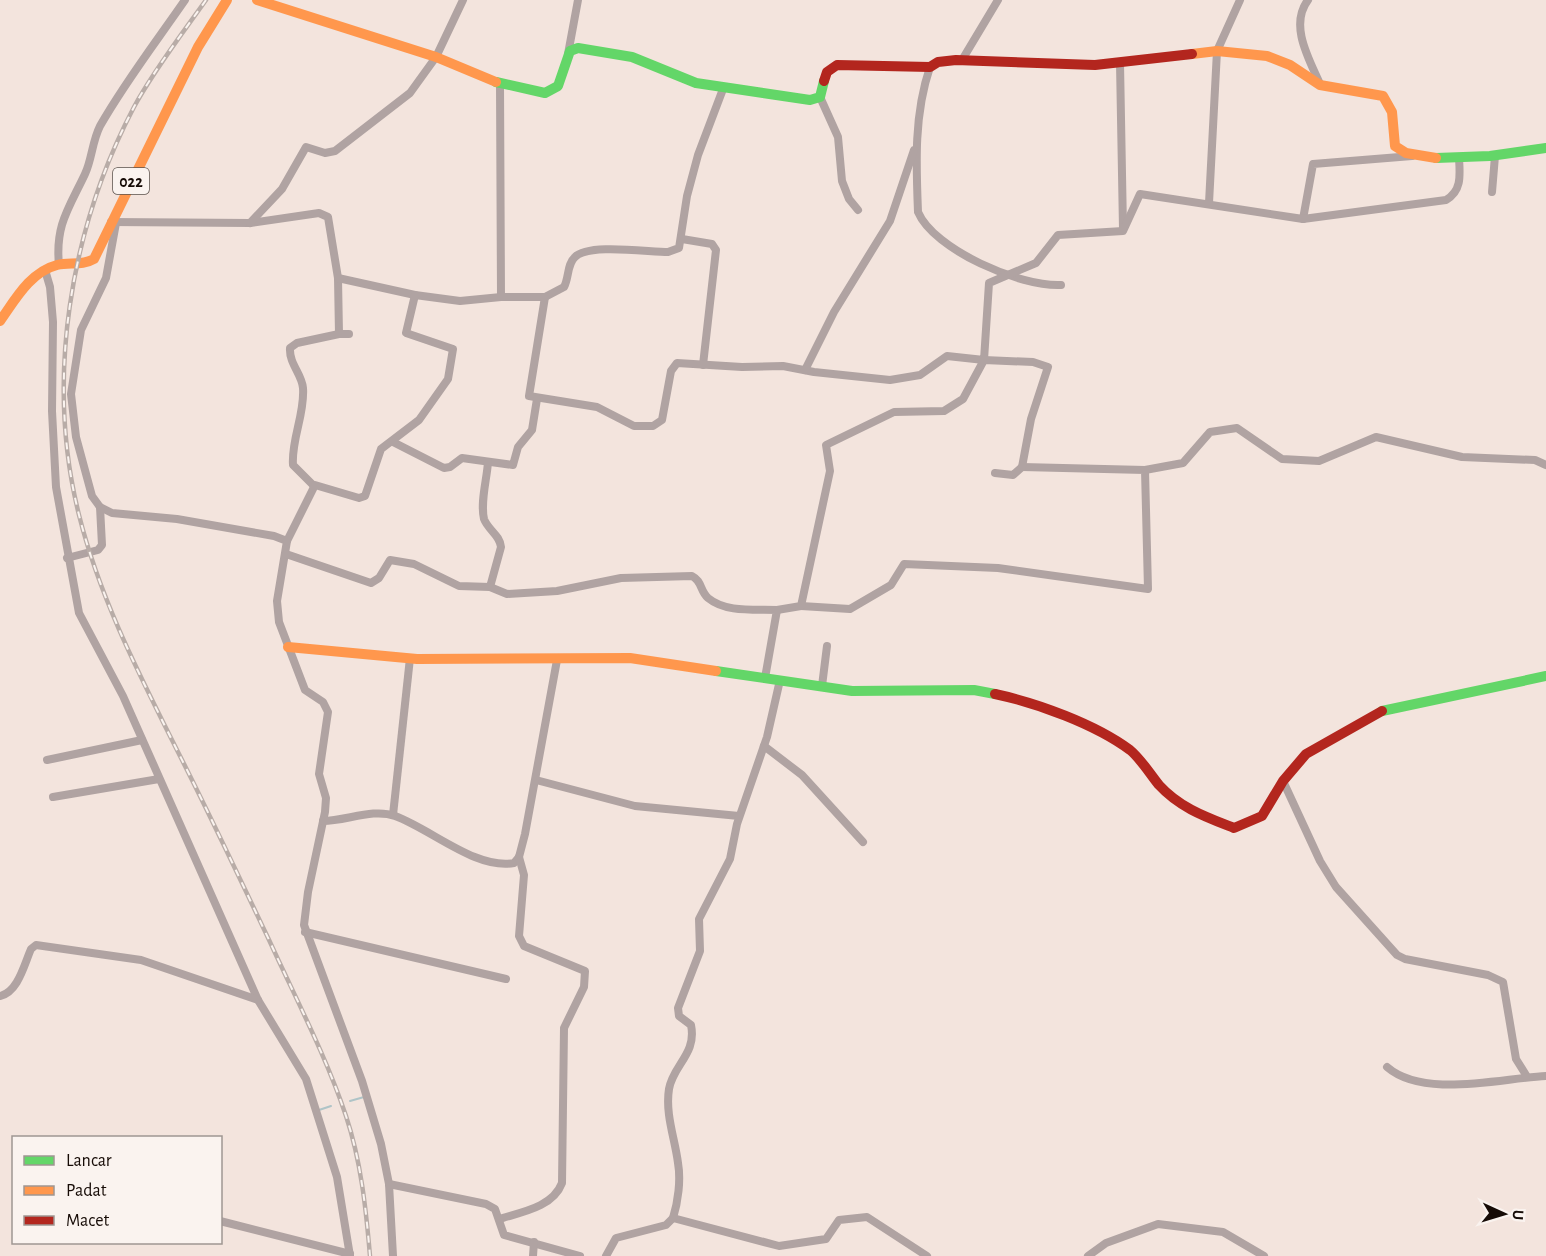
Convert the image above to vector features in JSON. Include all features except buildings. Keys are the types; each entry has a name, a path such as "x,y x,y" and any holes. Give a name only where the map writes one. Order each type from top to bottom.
{"street":[{"path":"59,265 57,250 60,226 70,199 86,171 93,141 141,60 185,0"},
{"name":"022","path":"0,321 19,294 45,270 59,265 81,264 94,259 198,47 227,0"},
{"path":"257,0 436,57 500,84 545,93 550,92 560,81 578,0"},
{"path":"250,223 282,189 306,147 329,153 348,142 416,88 436,57 463,0"},
{"path":"962,60 998,0"},
{"path":"1209,203 1217,51 1240,0"},
{"path":"1308,0 1302,8 1300,19 1304,48 1320,85"},
{"path":"567,57 570,51 578,48 632,57 696,83 723,89 810,100 820,97"},
{"path":"858,210 849,199 842,182 838,164 838,137 820,97 827,72 833,67 930,67 946,60 1120,63 1217,51 1273,58 1290,65 1320,85 1388,99 1395,146 1405,155 1459,158 1494,156 1546,148"},
{"path":"1120,63 1123,231"},
{"path":"930,67 920,96 916,143 918,212 925,226 969,256 1009,275 1032,283 1061,285"},
{"path":"500,84 501,297"},
{"path":"338,278 415,295 460,301 501,297 545,297 564,287 573,258 582,252 595,249 668,252 679,248 687,196 698,155 723,89"},
{"path":"805,370 834,312 890,221 916,143"},
{"path":"1303,219 1313,164 1412,156"},
{"path":"1492,192 1494,156"},
{"path":"1123,231 1140,194 1303,219 1446,200 1455,195 1460,183 1459,158"},
{"path":"287,541 274,536 177,519 112,513 100,507 92,496 76,437 71,394 81,330 106,278 113,222 250,223 312,213 325,214 329,224 338,278 339,334"},
{"path":"801,606 830,471 826,446 894,412 944,411 963,399 984,360 988,283 1036,263 1058,235 1123,231"},
{"path":"682,239 712,244 716,250 704,365"},
{"path":"45,270 50,287 52,322 52,411 56,487 67,558 79,612 123,696 258,1000 294,1057 318,1111 337,1177 350,1255 281,1239 222,1222"},
{"path":"393,1256 389,1184 381,1144 362,1081 305,932 308,892 326,798 319,774 328,712 323,702 305,690 279,622 277,601 287,541 314,486 320,484 363,498 378,453 387,443 393,442 419,420 448,379 453,349 406,333 415,295"},
{"path":"545,297 527,393 537,399 597,407 624,423 653,426 662,420 673,366 677,363 775,365 890,380 921,375 947,356 1034,362 1048,367 1031,419 1022,467 1013,475 995,473"},
{"path":"314,486 298,474 292,462 303,393 302,381 292,364 290,348 297,343 349,334"},
{"path":"393,442 444,468 450,467 462,458 514,464 518,447 532,430 537,399"},
{"path":"1022,467 1146,470 1183,463 1210,432 1237,428 1282,459 1320,461 1376,437 1462,457 1535,460 1546,465"},
{"path":"489,462 484,515 487,525 500,541 501,547 490,587"},
{"path":"286,554 368,582 379,578 389,561 393,559 414,564 459,586 490,587 507,594 518,595 557,591 621,578 692,576 698,580 706,596 717,603 738,609 777,610 801,606 850,609 891,585 904,564 998,568 1148,589 1146,470"},
{"path":"67,558 98,550 102,545 100,507"},
{"path":"765,678 777,610"},
{"path":"822,686 827,646"},
{"path":"288,647 410,658 557,660 630,658 852,691 974,690 1014,698 1073,720 1120,744 1132,752 1161,787 1189,810 1234,828 1262,816 1283,781 1306,754 1382,711 1546,676"},
{"path":"393,816 410,658"},
{"path":"323,821 342,821 361,815 393,816 482,859 514,863 519,857 536,780 557,660"},
{"path":"609,1254 616,1238 666,1224 673,1218 679,1168 670,1119 669,1090 671,1082 687,1058 692,1036 691,1025 679,1016 678,1008 700,951 699,919 730,859 739,816 764,746 780,680"},
{"path":"47,760 142,740"},
{"path":"764,746 802,775 863,842"},
{"path":"53,797 159,779"},
{"path":"536,780 635,806 739,816"},
{"path":"1283,781 1320,861 1336,887 1397,955 1405,959 1488,975 1503,982 1516,1059 1526,1075"},
{"path":"499,1220 545,1204 558,1194 562,1183 564,1028 584,987 585,971 524,946 519,936 524,875 519,857"},
{"path":"305,932 506,979"},
{"path":"0,996 13,987 31,949 36,945 141,960 258,1000"},
{"path":"1387,1067 1405,1080 1419,1082 1494,1083 1526,1075 1546,1076"},
{"path":"389,1184 486,1204 495,1209 504,1235 580,1256"},
{"path":"673,1218 779,1246 826,1239 839,1220 867,1217 927,1256"},
{"path":"1088,1256 1106,1243 1158,1224 1223,1232 1264,1256"},
{"path":"533,1256 534,1242"}],"waterway":[{"path":"350,1101 364,1097"},
{"path":"319,1110 331,1106"}],"railway":[{"path":"206,0 159,66 134,107 112,154 94,203 80,254 70,306 65,359 64,411 69,464 88,546 122,636 270,942 338,1094 351,1133 359,1168 370,1256"}],"traffic: fast":[{"path":"496,82 545,93 558,86 570,51 578,48 632,57 696,83 810,100 820,97 824,81"},
{"path":"1436,158 1490,156 1546,148"},
{"path":"716,671 852,691 974,690 995,694"},
{"path":"1382,711 1546,676"}],"traffic: slow":[{"path":"0,321 24,288 39,274 57,265 94,259 198,47 227,0"},
{"path":"257,0 436,57 496,82"},
{"path":"1192,54 1217,51 1267,56 1290,65 1320,85 1383,96 1392,112 1395,146 1406,153 1436,158"},
{"path":"288,647 417,659 630,658 716,671"}],"traffic: jam":[{"path":"824,81 827,72 837,65 930,67 938,62 956,60 1095,65 1192,54"},
{"path":"995,694 1047,709 1083,723 1116,740 1130,750 1159,785 1176,800 1194,811 1234,828 1262,816 1283,781 1306,754 1382,711"}]}
